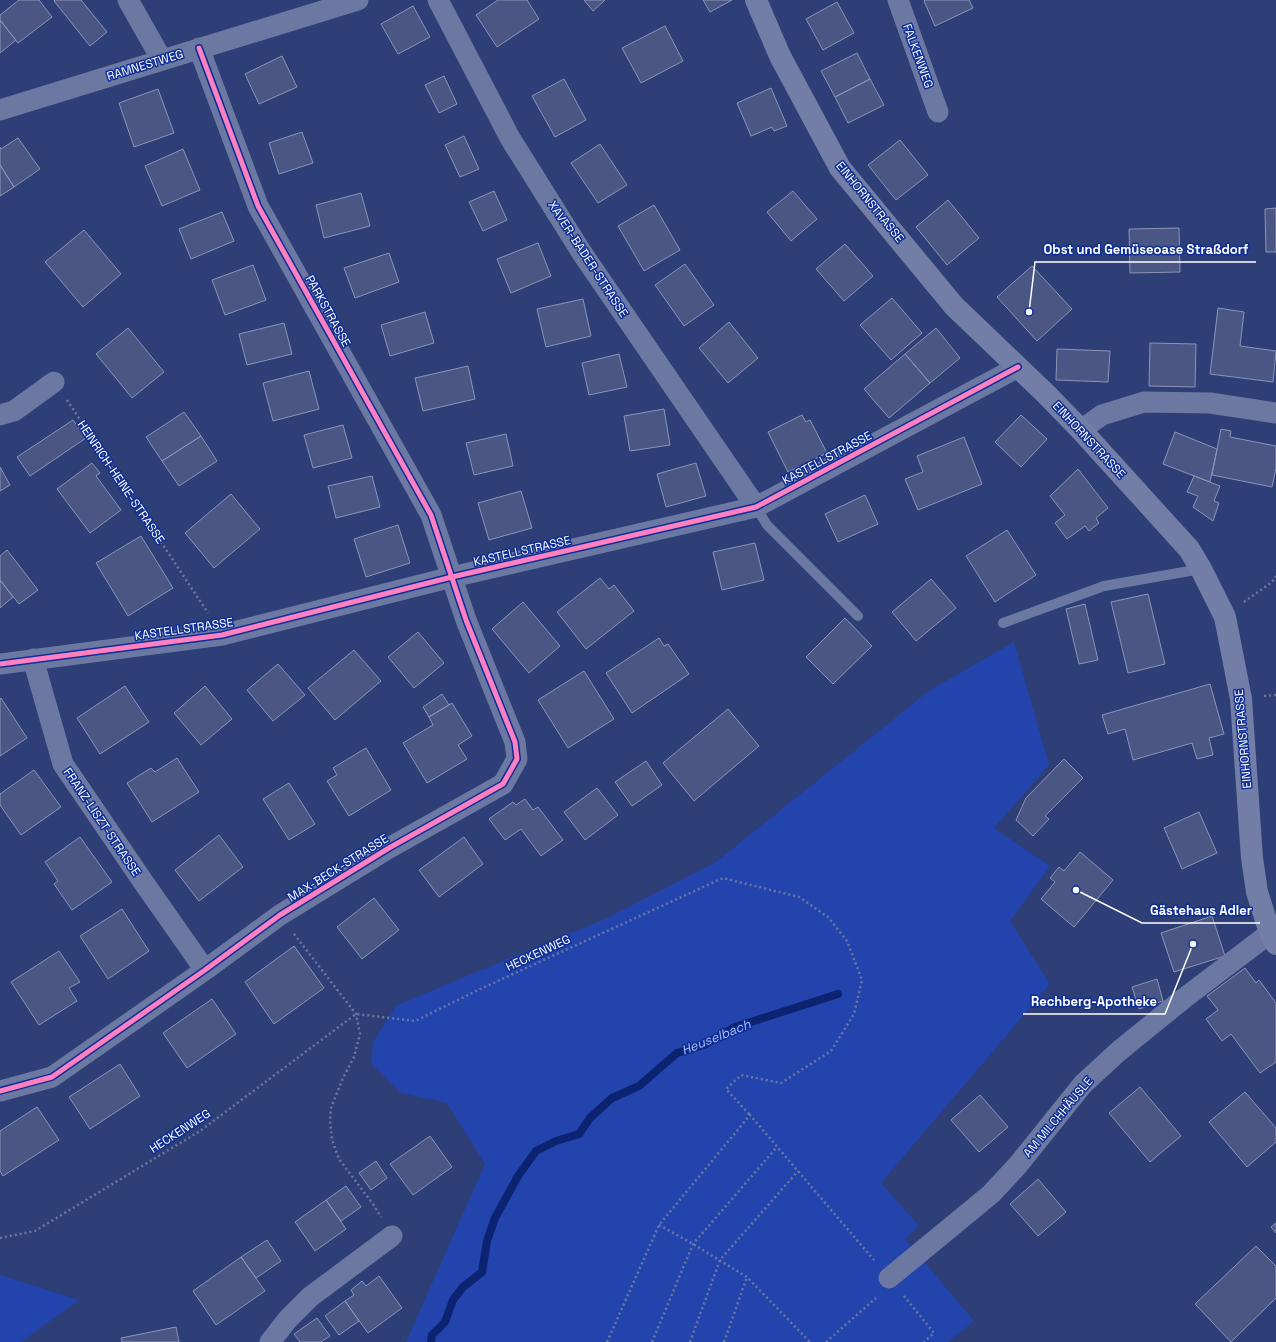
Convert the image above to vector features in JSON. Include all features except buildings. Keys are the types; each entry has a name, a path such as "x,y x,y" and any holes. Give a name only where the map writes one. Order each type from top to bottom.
{"main road":[{"name":"EINHORNSTRASSE","path":"756,0 780,56 840,168 954,306 1081,430 1189,549 1201,569 1225,617 1241,699 1252,858 1257,892 1273,939"}],"street":[{"path":"128,0 162,60"},
{"name":"RAMNESTWEG","path":"0,110 358,0"},
{"name":"XAVER-BADER-STRASSE","path":"438,0 510,138 582,253 756,507"},
{"name":"FALKENWEG","path":"900,1 938,112"},
{"name":"PARKSTRASSE","path":"200,48 258,206 431,515 452,577"},
{"name":"KASTELLSTRASSE","path":"0,664 222,635 452,577 756,507 1018,367"},
{"path":"0,415 14,411 54,382"},
{"path":"1081,430 1102,414 1144,402 1210,403 1276,413"},
{"name":"MAX-BECK-STRASSE","path":"0,1091 52,1077 205,970 280,915 389,848 503,784 518,759 515,742 466,620 452,577"},
{"name":"FRANZ-LISZT-STRASSE","path":"33,659 63,764 205,970"},
{"name":"AM MILCHHÄUSLE","path":"889,1278 991,1194 1018,1165 1082,1084 1119,1051 1183,999 1273,939"},
{"path":"270,1342 288,1319 310,1297 392,1236"}],"lane":[{"path":"756,507 767,525 858,616"},
{"path":"1003,623 1104,586 1201,569"}],"path":[{"path":"1225,617 1272,582 1276,576"},
{"path":"280,915 356,1014 360,1034 354,1057 343,1078 331,1108 330,1120 332,1140 339,1159 373,1204"},
{"path":"608,1342 658,1225 750,1115 889,1278"},
{"path":"652,1342 693,1244 777,1147"},
{"path":"690,1342 720,1260 798,1171"},
{"path":"658,1225 693,1244 747,1277 810,1342"},
{"path":"724,1342 747,1277"},
{"path":"902,1294 934,1333 924,1342"},
{"path":"826,1342 876,1298"}],"shaded area":[{"path":"1014,642 1049,765 994,828 1050,866 1010,921 1050,984 881,1183 919,1226 905,1239 974,1321 948,1342 406,1342 485,1164 447,1103 401,1093 371,1063 374,1040 397,1005 605,919 716,862 930,690"},
{"path":"0,1275 79,1300 21,1342 0,1342"}],"waterway":[{"name":"Heuselbach","path":"431,1342 432,1335 445,1322 453,1300 463,1287 482,1272 487,1241 495,1218 518,1176 536,1151 556,1141 579,1134 590,1118 612,1098 639,1086 677,1053 704,1045 735,1027 838,994"}],"cycle path":[{"path":"0,1091 52,1077 205,970 280,915 389,848 503,784 517,759 515,742 466,620 431,515 258,206 199,48"},
{"path":"0,664 222,635 452,577 756,507 1018,367"}],"place":[{"name":"Obst und Gemüseoase Straßdorf","path":"1029,312"},
{"name":"Gästehaus Adler","path":"1076,890"},
{"name":"Rechberg-Apotheke","path":"1193,944"}]}
